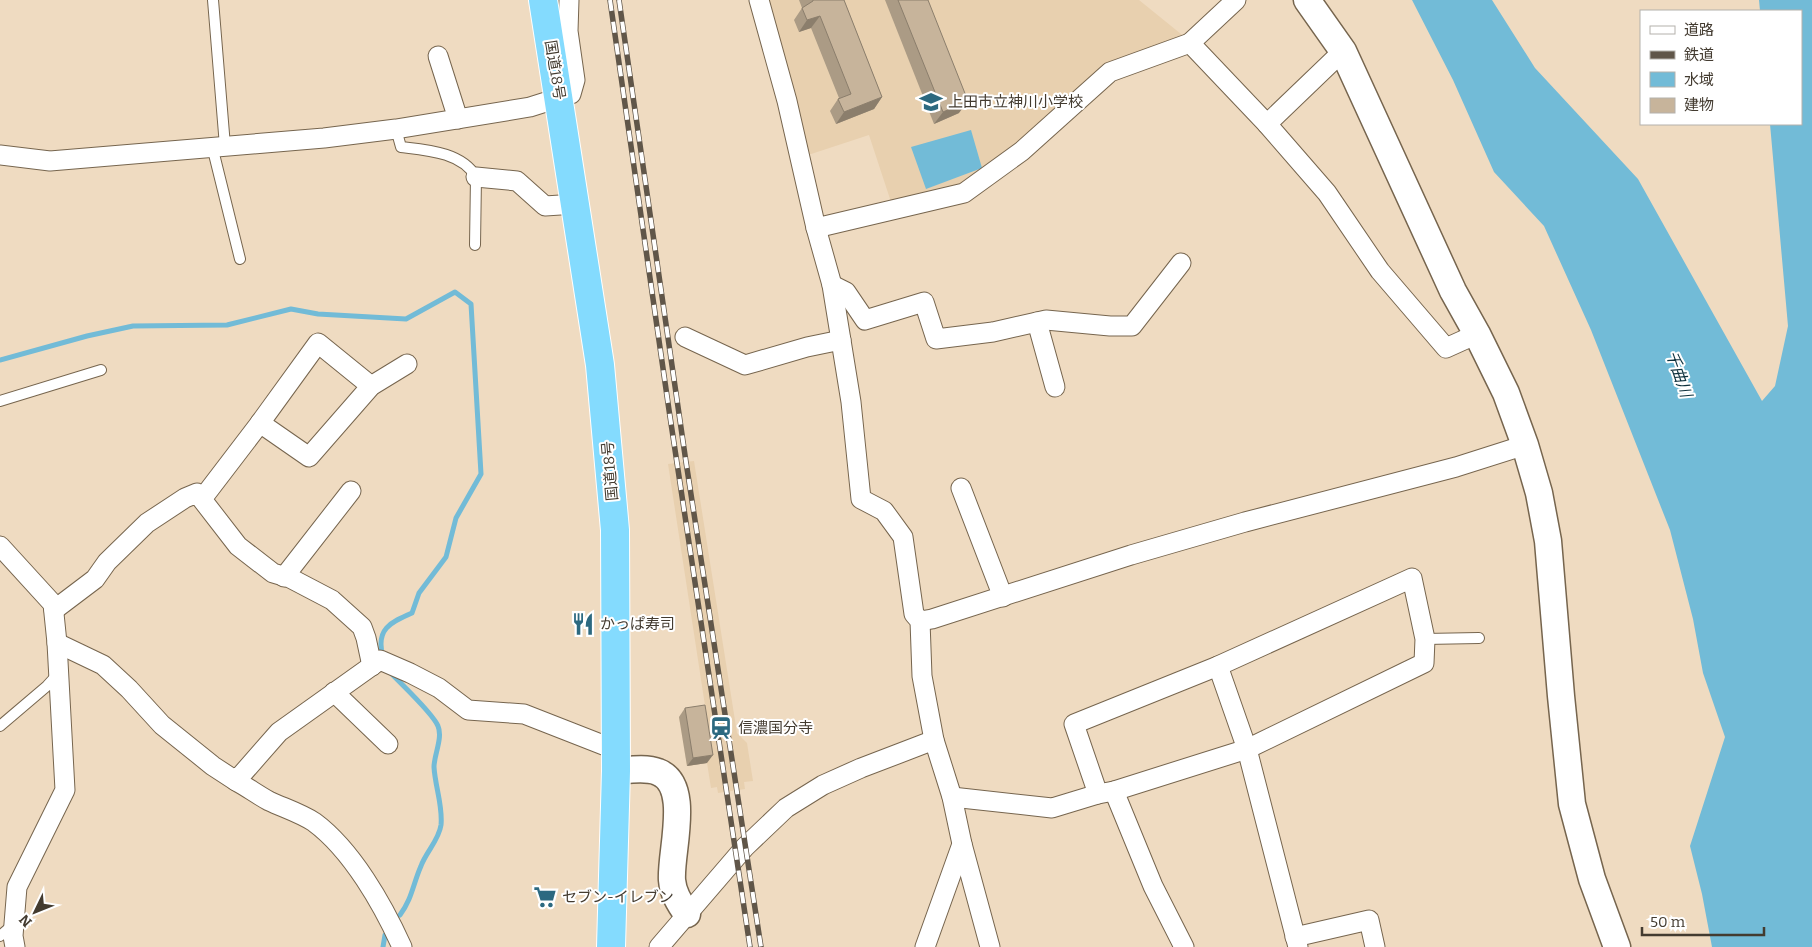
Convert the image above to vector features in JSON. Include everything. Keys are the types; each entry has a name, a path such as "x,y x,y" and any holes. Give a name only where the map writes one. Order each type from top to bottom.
{"highway":[{"name":"国道18号","path":"543,0 600,365 615,530 616,761 611,947"}],"street":[{"path":"0,155 50,161 324,138 530,108 571,94 575,80 568,31 569,0"},
{"path":"759,0 787,101 816,228 832,285 851,402 861,499 884,511 902,537 914,614 920,621 922,676 934,740 952,797 962,844 990,947"},
{"path":"816,228 964,193 1022,151 1110,72 1190,43 1236,0"},
{"path":"1307,0 1343,51 1453,291 1506,393 1525,445 1539,493 1548,540 1572,804 1592,879 1617,947"},
{"path":"1190,43 1267,124 1327,193 1380,271 1446,348 1477,334"},
{"path":"1267,124 1343,51"},
{"path":"438,56 458,118"},
{"path":"476,177 517,181 545,206 576,204"},
{"path":"832,285 846,292 865,320 924,302 936,339 993,332 1046,320 1110,326 1132,326 1181,263"},
{"path":"1037,322 1055,386"},
{"path":"685,336 745,364 841,340"},
{"path":"202,499 318,343 371,386"},
{"path":"260,423 309,457 371,386 407,364"},
{"path":"920,621 1003,597 1131,555 1245,522 1456,467 1525,445"},
{"path":"961,488 1003,597"},
{"path":"284,577 351,491"},
{"path":"54,610 95,579 107,562 147,523 185,498 197,493 238,546 274,573 332,600 362,627 372,666"},
{"path":"0,546 53,604 65,790 17,887 14,923 15,947"},
{"path":"952,797 1052,808 1106,792 1247,749 1424,663 1425,640 1412,578 1218,666 1074,724 1106,792 1184,947"},
{"path":"57,644 103,665 129,689 162,725 213,766 269,801 312,821 331,836 362,874 396,932 402,947"},
{"path":"236,781 279,732 380,660 439,688 468,710 524,714 616,761 644,770 658,772 668,779 676,794 677,808 672,881 677,902 687,914"},
{"path":"1218,666 1247,749 1297,942 1369,920 1375,947"},
{"path":"334,692 388,744"},
{"path":"659,947 745,847 786,808 823,785 853,771 934,740"},
{"path":"925,947 962,844"}],"lane":[{"path":"213,0 218,146 240,259"},
{"path":"396,129 401,147 430,150 456,158 473,172 476,177 475,245"},
{"path":"0,401 101,370"},
{"path":"1425,640 1479,638"},
{"path":"0,726 48,686 58,674"},
{"path":"0,936 14,923"}],"shaded area":[{"name":"上田市立神川小学校","path":"766,0 1139,0 1186,38 1107,68 963,188 892,205 869,135 805,156"},
{"path":"694,461 737,733 747,743 753,781 744,782 745,789 718,793 717,787 711,788 707,763 687,766 679,717 706,712 668,464"}],"water":[{"name":"千曲川","path":"1412,0 1492,0 1535,68 1638,179 1762,401 1775,386 1788,326 1770,125 1802,125 1802,10 1760,10 1759,0 1812,0 1812,947 1712,947 1702,894 1690,846 1725,737 1703,673 1693,619 1670,530 1591,330 1544,226 1494,172 1453,80"},
{"path":"971,130 982,168 926,189 911,147"}],"building":[{"path":"813,0 844,0 882,97 844,112 838,99 851,94 820,16 807,20 802,8"},
{"path":"898,0 928,0 968,101 943,112"},
{"path":"705,705 713,755 693,758 685,708"}],"waterway":[{"path":"0,360 87,336 133,326 227,325 291,309 318,314 406,319 455,292 471,304 481,474 456,518 446,557 419,593 412,613 391,623 383,633 381,640 383,657"},
{"path":"389,671 430,714 435,720 439,731 434,767 441,811 440,830 423,861 407,903 400,915"},
{"path":"383,947 385,935"}],"railway":[{"path":"610,0 669,410 750,947"},
{"path":"619,0 686,462 761,947"}],"place":[{"name":"上田市立神川小学校","path":"931,102"},
{"name":"かっぱ寿司","path":"583,624"},
{"name":"信濃国分寺","path":"721,728"},
{"name":"セブン-イレブン","path":"545,897"}]}
